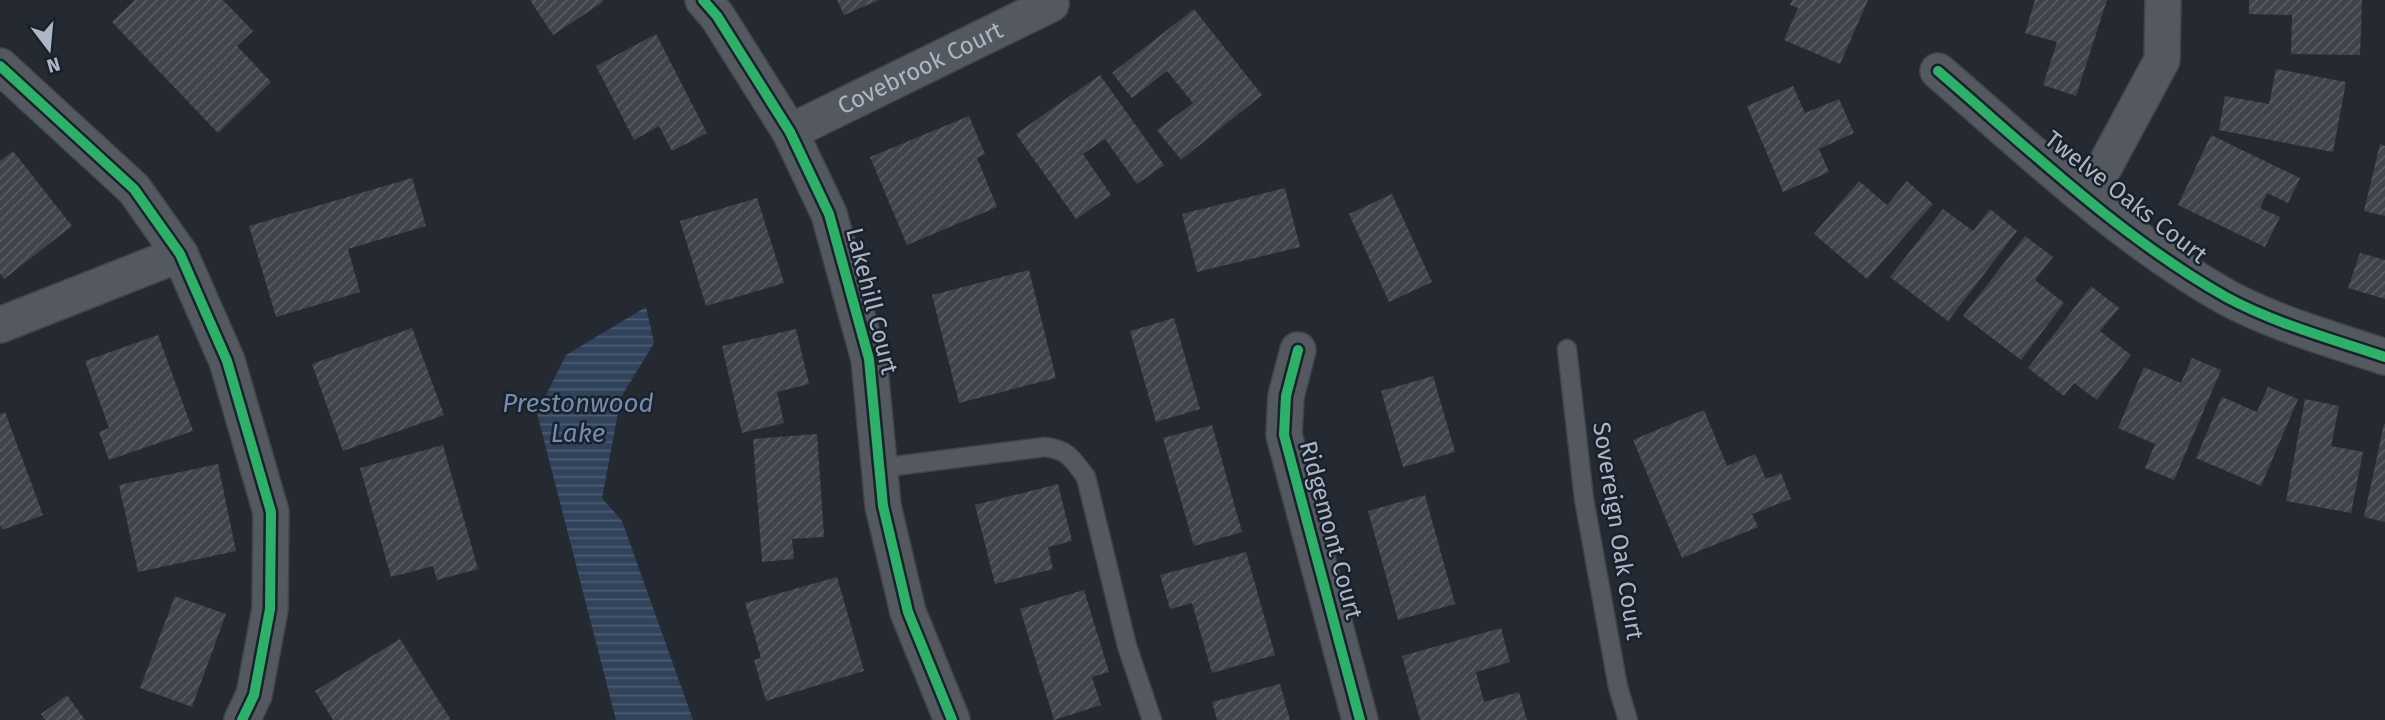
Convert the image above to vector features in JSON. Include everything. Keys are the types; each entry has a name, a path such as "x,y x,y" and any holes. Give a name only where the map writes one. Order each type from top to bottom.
{"street":[{"name":"Lakehill Court","path":"703,0 717,16 790,132 829,214 869,359 883,506 908,612 952,720"},
{"path":"2087,199 2162,60 2163,0"},
{"name":"Covebrook Court","path":"790,132 1051,4"},
{"path":"0,66 134,190 180,254 227,361 271,512 270,609 254,695 242,720"},
{"name":"Twelve Oaks Court","path":"1938,71 2087,199 2166,260 2227,297 2280,322 2385,357"},
{"path":"0,326 180,254"},
{"name":"Ridgemont Court","path":"1298,350 1286,396 1284,435 1360,720"}],"lane":[{"name":"Sovereign Oak Court","path":"1567,349 1584,499 1618,687 1628,720"},
{"path":"879,468 1045,447 1061,449 1071,456 1086,477 1126,646 1152,720"}],"water":[{"name":"Prestonwood Lake","path":"646,307 654,343 621,397 602,498 622,521 693,720 616,720 537,413 566,355"}],"building":[{"path":"135,0 223,0 253,31 237,46 271,82 218,133 112,22"},
{"path":"530,0 602,0 603,2 553,35"},
{"path":"837,0 879,0 844,15"},
{"path":"1792,0 1868,0 1840,64 1784,40 1798,8 1790,5"},
{"path":"2035,0 2107,0 2076,96 2043,85 2057,42 2025,33"},
{"path":"2249,0 2362,0 2360,55 2291,54 2292,15 2249,14"},
{"path":"1194,9 1262,95 1181,160 1157,130 1193,103 1167,71 1132,98 1112,73"},
{"path":"656,34 707,133 672,151 659,126 634,140 596,66"},
{"path":"2276,69 2346,82 2333,152 2219,130 2225,96 2269,104"},
{"path":"1100,75 1164,165 1137,184 1105,139 1083,154 1111,195 1076,219 1016,134"},
{"path":"1793,86 1805,113 1839,99 1854,133 1819,149 1829,172 1783,192 1747,106"},
{"path":"969,116 985,154 977,158 997,207 907,245 870,157"},
{"path":"2211,135 2300,178 2288,203 2267,193 2260,208 2280,217 2265,247 2178,205"},
{"path":"2380,144 2385,146 2385,216 2364,211"},
{"path":"13,151 72,226 4,279 0,273 0,161"},
{"path":"412,178 426,226 348,249 360,292 276,317 249,226"},
{"path":"1859,181 1887,205 1907,181 1933,204 1867,279 1814,234"},
{"path":"1285,188 1300,247 1197,272 1182,214"},
{"path":"1392,194 1432,282 1389,302 1349,214"},
{"path":"757,198 784,283 706,306 680,221"},
{"path":"1943,209 1973,231 1990,209 2017,231 1948,321 1890,277"},
{"path":"2025,236 2053,257 2035,280 2064,303 2021,360 1963,316"},
{"path":"2360,253 2385,260 2385,299 2348,288"},
{"path":"1029,270 1056,378 959,403 932,295"},
{"path":"2091,286 2119,308 2100,331 2131,355 2097,400 2074,383 2064,396 2028,368"},
{"path":"1174,318 1200,409 1156,422 1130,331"},
{"path":"412,328 444,415 343,451 312,364"},
{"path":"796,329 809,384 777,392 784,423 742,433 722,346"},
{"path":"158,335 193,431 109,460 99,432 109,428 85,361"},
{"path":"2192,358 2221,370 2174,480 2145,468 2155,444 2118,428 2144,367 2181,383"},
{"path":"1433,376 1455,452 1403,467 1381,391"},
{"path":"2268,387 2298,399 2261,486 2196,458 2222,397 2257,412"},
{"path":"2305,399 2339,406 2331,446 2363,452 2351,513 2286,501"},
{"path":"1704,410 1727,466 1755,454 1766,479 1781,473 1791,499 1752,514 1758,527 1682,558 1633,440"},
{"path":"5,412 43,515 2,530 0,414"},
{"path":"2385,424 2385,522 2364,517"},
{"path":"1212,425 1242,532 1194,546 1163,438"},
{"path":"817,434 824,537 792,539 794,559 762,562 753,439"},
{"path":"443,445 478,569 437,580 433,566 391,577 360,468"},
{"path":"218,464 236,551 138,572 119,485"},
{"path":"1058,484 1072,541 1048,547 1053,569 995,584 975,505"},
{"path":"1425,495 1455,604 1398,620 1368,511"},
{"path":"1246,552 1275,655 1212,673 1192,603 1170,609 1160,575"},
{"path":"837,577 864,671 766,701 754,660 761,658 745,603"},
{"path":"1084,590 1109,672 1092,677 1101,705 1054,720 1020,609"},
{"path":"175,596 226,614 192,707 140,688"},
{"path":"1501,628 1510,662 1476,672 1484,702 1519,692 1527,720 1420,720 1402,656"},
{"path":"400,639 451,720 333,720 315,691"},
{"path":"1280,684 1290,720 1217,720 1212,702"},
{"path":"67,695 85,720 45,720 41,714"}],"cycle path":[{"path":"703,0 717,16 790,132 829,214 869,359 883,506 908,612 952,720"},
{"path":"0,66 134,189 180,254 227,361 271,512 270,609 254,695 242,720"},
{"path":"1938,71 2077,191 2187,273 2245,307 2385,357"},
{"path":"1298,350 1286,396 1284,435 1360,720"}]}
